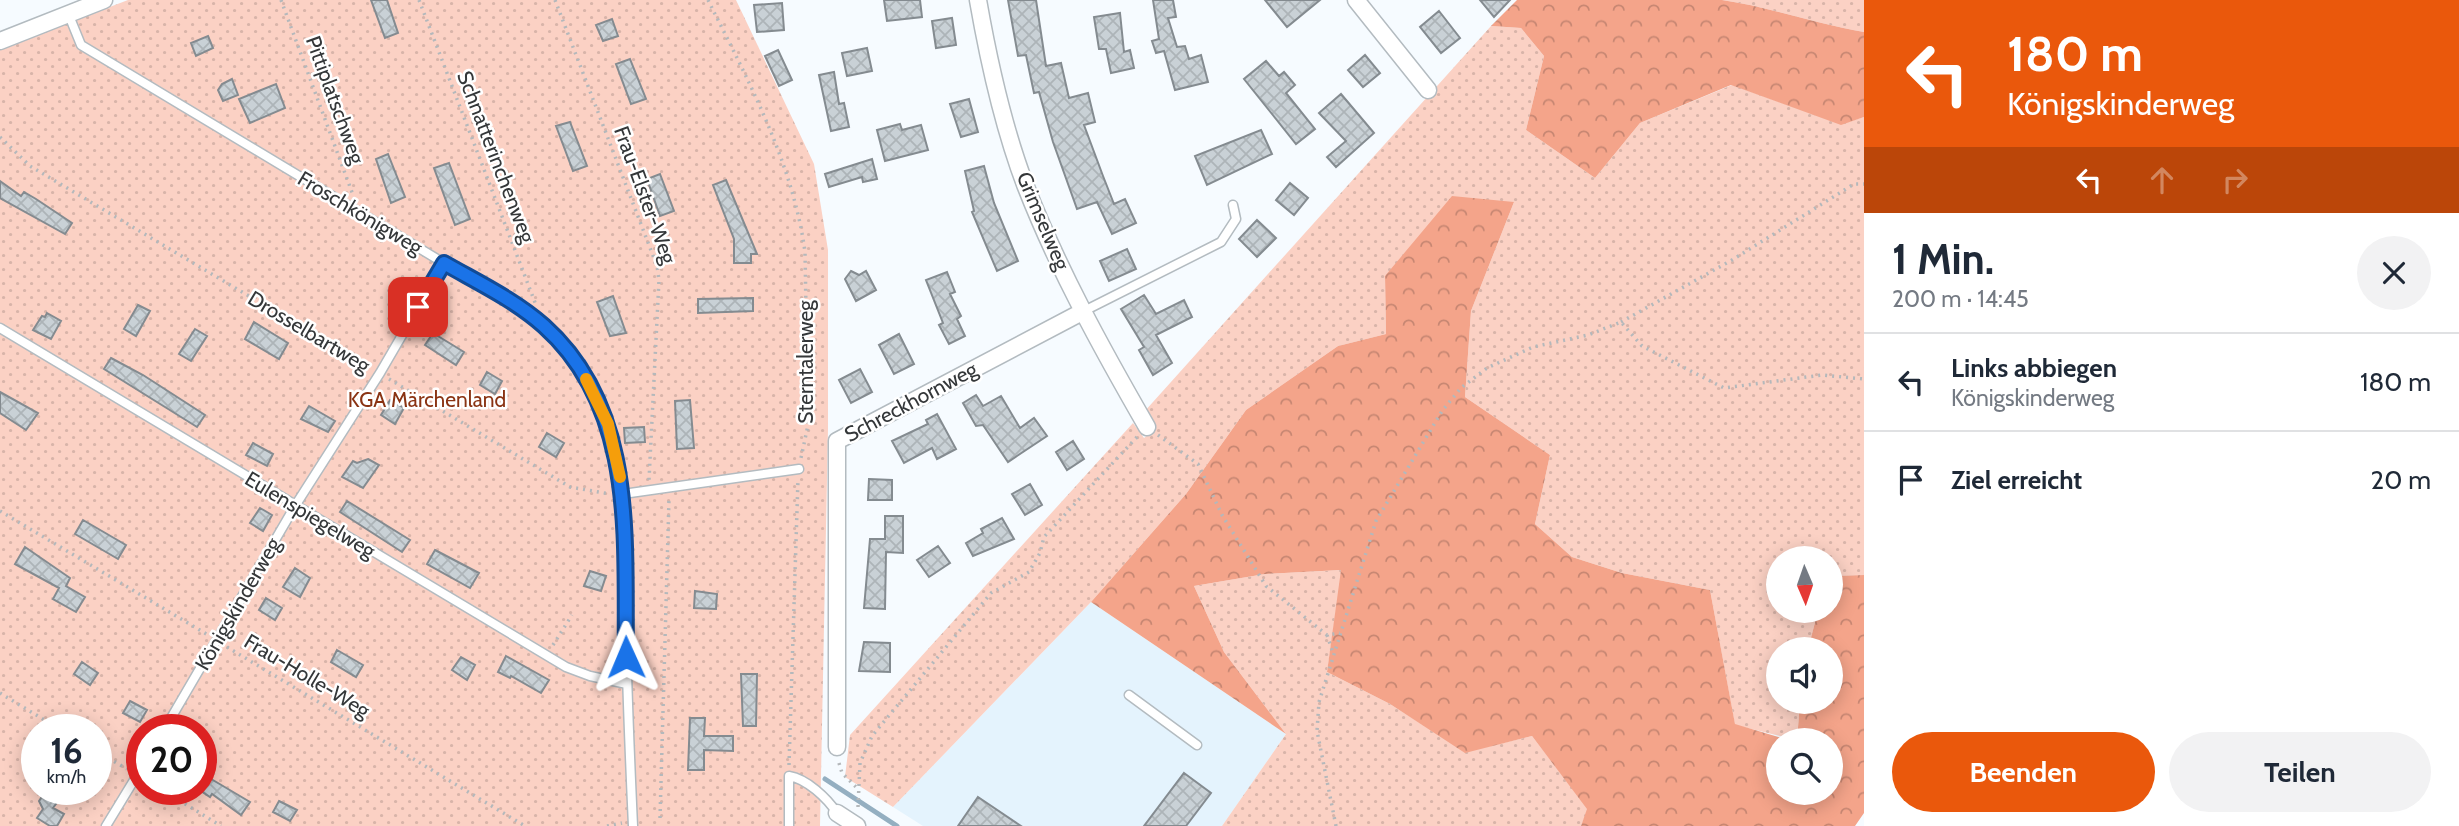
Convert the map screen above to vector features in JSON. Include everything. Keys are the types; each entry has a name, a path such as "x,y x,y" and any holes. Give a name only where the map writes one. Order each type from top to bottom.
{"street":[{"path":"0,41 66,7 104,0"},
{"name":"Grimselweg","path":"978,0 1004,117 1026,186 1082,312 1147,426"},
{"path":"1356,0 1428,90"},
{"name":"Schreckhornweg","path":"837,747 837,441 1082,312"},
{"path":"837,813 858,820"}],"lane":[{"name":"Froschkönigweg","path":"66,7 81,45 444,263 543,326 571,356 594,392 608,424 623,495 628,824"},
{"name":"Schreckhornweg","path":"1082,312 1221,242 1236,219 1233,205"},
{"name":"Königskinderweg","path":"174,714 295,506 380,373 444,263"},
{"name":"Eulenspiegelweg","path":"0,328 546,655 590,676 627,684"},
{"path":"623,495 799,469"},
{"path":"1129,695 1197,744"},
{"path":"789,826 789,776 797,778 825,797 837,813"},
{"path":"106,826 126,793"}],"path":[{"name":"Pittiplatschweg","path":"281,0 359,212"},
{"name":"Schnatterinchenweg","path":"419,0 543,326"},
{"name":"Frau-Elster-Weg","path":"555,0 657,266 659,280 648,493"},
{"name":"Sterntalerweg","path":"708,0 788,177 802,229 805,252 808,425 799,469 789,776"},
{"name":"Drosselbartweg","path":"0,137 30,166 570,487 623,495"},
{"path":"1336,826 1317,731 1319,702 1376,521 1442,411 1461,388 1486,368 1533,347 1588,335 1622,321 1732,260 1854,184 1864,184"},
{"path":"1622,321 1643,346 1724,388 1822,375 1864,379"},
{"path":"858,820 860,763 872,736 991,593 1029,572 1040,553 1044,537 1147,426 1198,464 1222,515 1266,586 1327,635 1333,654"},
{"path":"660,818 669,490"},
{"name":"Frau-Holle-Weg","path":"0,510 525,826"},
{"path":"546,655 572,615"},
{"path":"1327,635 1340,633"},
{"path":"0,693 35,714"},
{"path":"837,747 842,773 859,790"},
{"path":"187,805 221,826"},
{"path":"607,826 628,824"}],"shaded area":[{"path":"1091,602 1286,734 1222,826 923,826 893,807"}],"green space":[{"name":"KGA Märchenland","path":"128,0 736,0 814,164 828,250 828,429 820,826 0,826 0,49"},
{"path":"1517,0 1722,0 1864,32 1864,117 1841,125 1731,85 1640,123 1595,178 1526,130 1544,56 1521,28 1491,26"},
{"path":"1722,0 1864,0 1864,32 1758,7"},
{"path":"1491,26 1521,28 1544,56 1526,130 1595,178 1640,123 1732,85 1841,124 1864,117 1864,575 1843,576 1843,546 1766,546 1766,623 1815,623 1811,637 1766,637 1766,714 1799,714 1798,728 1766,728 1766,732 1735,725 1710,590 1622,573 1572,557 1535,524 1550,455 1465,397 1471,311 1514,202 1385,276 1386,334 1338,346 1246,410 1186,494 1091,602 893,807 845,777 850,735 1133,423 1144,438 1156,428 1144,412"},
{"path":"1452,196 1514,202 1471,311 1465,397 1550,455 1535,524 1572,557 1622,573 1710,590 1735,724 1766,733 1766,805 1843,805 1843,728 1798,728 1799,714 1843,714 1843,637 1811,637 1815,623 1843,623 1843,576 1864,575 1864,813 1855,826 1581,826 1587,809 1532,736 1465,753 1390,704 1327,672 1341,570 1265,574 1194,586 1224,652 1286,734 1091,602 1186,494 1246,410 1338,346 1386,334 1385,276"},
{"path":"1342,570 1327,672 1390,704 1465,752 1532,736 1588,809 1581,826 1222,826 1286,734 1224,652 1194,586 1265,574"}],"building":[{"path":"371,0 387,0 398,33 385,38"},
{"path":"884,0 920,0 922,17 887,21"},
{"path":"1008,0 1036,0 1046,66 1061,63 1069,98 1088,93 1095,122 1084,125 1114,204 1125,199 1136,223 1112,234 1097,202 1077,209 1053,142 1039,92 1034,93 1026,55 1018,56"},
{"path":"1153,0 1173,0 1176,17 1168,18 1177,47 1185,46 1189,59 1201,55 1208,82 1175,90 1164,51 1156,53 1152,41 1159,39"},
{"path":"1265,0 1320,0 1287,27"},
{"path":"1480,0 1510,0 1494,17"},
{"path":"782,3 784,30 757,32 754,5"},
{"path":"1439,11 1460,38 1441,53 1420,27"},
{"path":"1120,13 1124,52 1130,50 1134,68 1111,73 1106,49 1099,49 1094,17"},
{"path":"952,18 956,45 936,48 932,21"},
{"path":"612,19 618,36 603,41 596,25"},
{"path":"208,36 213,48 196,56 191,43"},
{"path":"867,48 872,71 847,76 842,53"},
{"path":"778,50 792,80 779,86 765,56"},
{"path":"1365,55 1380,73 1363,87 1348,70"},
{"path":"630,59 646,99 631,104 616,64"},
{"path":"1266,61 1279,76 1284,72 1295,85 1286,93 1315,129 1296,144 1244,79"},
{"path":"834,72 839,104 844,103 849,127 831,131 819,75"},
{"path":"232,79 238,95 223,101 218,90 222,84"},
{"path":"276,84 285,108 250,123 239,99"},
{"path":"1341,94 1374,133 1336,167 1327,157 1346,141 1319,113"},
{"path":"969,99 978,132 961,137 950,104"},
{"path":"570,122 587,166 573,171 556,126"},
{"path":"900,124 902,130 921,125 928,150 885,161 877,130"},
{"path":"1261,130 1272,154 1207,185 1195,156"},
{"path":"388,154 405,197 391,203 376,159"},
{"path":"872,159 877,179 863,182 862,177 829,187 825,174"},
{"path":"449,163 470,219 455,225 434,168"},
{"path":"984,166 994,203 1018,261 997,271 972,212 974,211 965,171"},
{"path":"660,174 674,211 660,216 647,179"},
{"path":"726,180 757,254 751,254 751,263 734,263 734,239 713,185"},
{"path":"0,181 21,196 24,192 36,199 72,223 65,234 0,198"},
{"path":"1290,183 1308,198 1294,215 1276,200"},
{"path":"1257,220 1276,238 1257,257 1239,239"},
{"path":"1127,249 1136,269 1109,281 1100,261"},
{"path":"851,271 859,275 866,271 876,290 856,301 845,279"},
{"path":"947,272 955,292 950,294 961,316 957,319 965,336 949,344 939,325 943,323 926,280"},
{"path":"1144,295 1156,314 1184,300 1192,317 1156,335 1172,363 1153,375 1139,350 1144,347 1121,309"},
{"path":"613,296 626,333 610,336 597,302"},
{"path":"753,298 753,311 698,313 698,299"},
{"path":"138,305 150,311 136,336 124,329"},
{"path":"47,313 61,321 51,339 33,330"},
{"path":"254,322 288,343 279,359 245,339"},
{"path":"195,329 207,336 191,361 179,354"},
{"path":"433,333 464,352 456,365 425,345"},
{"path":"899,334 914,364 894,374 879,345"},
{"path":"111,358 205,415 197,427 104,369"},
{"path":"860,369 872,392 851,403 839,380"},
{"path":"487,372 502,381 495,394 480,385"},
{"path":"0,392 38,413 26,430 0,413"},
{"path":"976,395 983,406 1001,396 1020,428 1034,418 1047,436 1008,462 983,425 976,426 963,403"},
{"path":"390,400 404,408 395,424 381,415"},
{"path":"690,400 694,448 677,449 675,401"},
{"path":"309,406 335,421 328,432 301,419"},
{"path":"937,414 956,449 937,459 932,448 904,463 892,441 928,424 926,420"},
{"path":"644,427 645,442 625,443 624,428"},
{"path":"547,433 564,443 556,457 539,447"},
{"path":"1073,441 1084,459 1067,470 1056,452"},
{"path":"253,443 273,454 267,466 246,455"},
{"path":"368,459 379,465 363,488 342,477 353,461 357,463"},
{"path":"869,479 892,480 892,500 868,500"},
{"path":"1030,484 1042,505 1025,515 1012,494"},
{"path":"347,501 410,540 402,552 340,512"},
{"path":"260,508 272,515 263,531 250,523"},
{"path":"885,516 903,516 903,553 886,552 885,609 864,608 870,539 885,539"},
{"path":"1002,518 1014,539 973,556 966,543 983,533 981,529"},
{"path":"83,520 126,545 118,559 75,534"},
{"path":"938,546 950,563 929,577 917,560"},
{"path":"25,547 70,578 66,586 85,597 76,612 53,599 59,588 15,564"},
{"path":"435,550 479,573 470,588 427,564"},
{"path":"295,568 310,578 300,597 283,587"},
{"path":"590,571 606,576 601,591 584,586"},
{"path":"695,591 717,594 716,609 694,608"},
{"path":"266,598 282,608 275,620 259,610"},
{"path":"864,642 890,643 890,672 859,671"},
{"path":"337,650 363,665 356,677 331,662"},
{"path":"506,656 549,680 541,693 511,676 510,678 498,672"},
{"path":"461,657 475,665 467,680 452,670"},
{"path":"82,662 98,673 90,685 74,674"},
{"path":"741,674 757,674 756,726 743,726"},
{"path":"130,701 147,710 145,714 123,713"},
{"path":"690,718 705,718 704,736 733,736 733,751 704,750 704,770 688,770"},
{"path":"1184,773 1211,793 1186,826 1144,826"},
{"path":"217,782 250,802 241,815 217,798"},
{"path":"978,797 1021,826 958,826"},
{"path":"279,801 297,810 290,821 273,812"},
{"path":"41,805 55,805 53,808 64,814 57,826 50,826 37,818 43,809"}],"waterway":[{"path":"825,779 897,826"}],"slow traffic":[{"path":"586,379 608,424 620,477"}],"route":[{"path":"418,307 444,263 522,310 543,326 571,356 594,392 608,424 618,460 623,495 626,657"}]}
